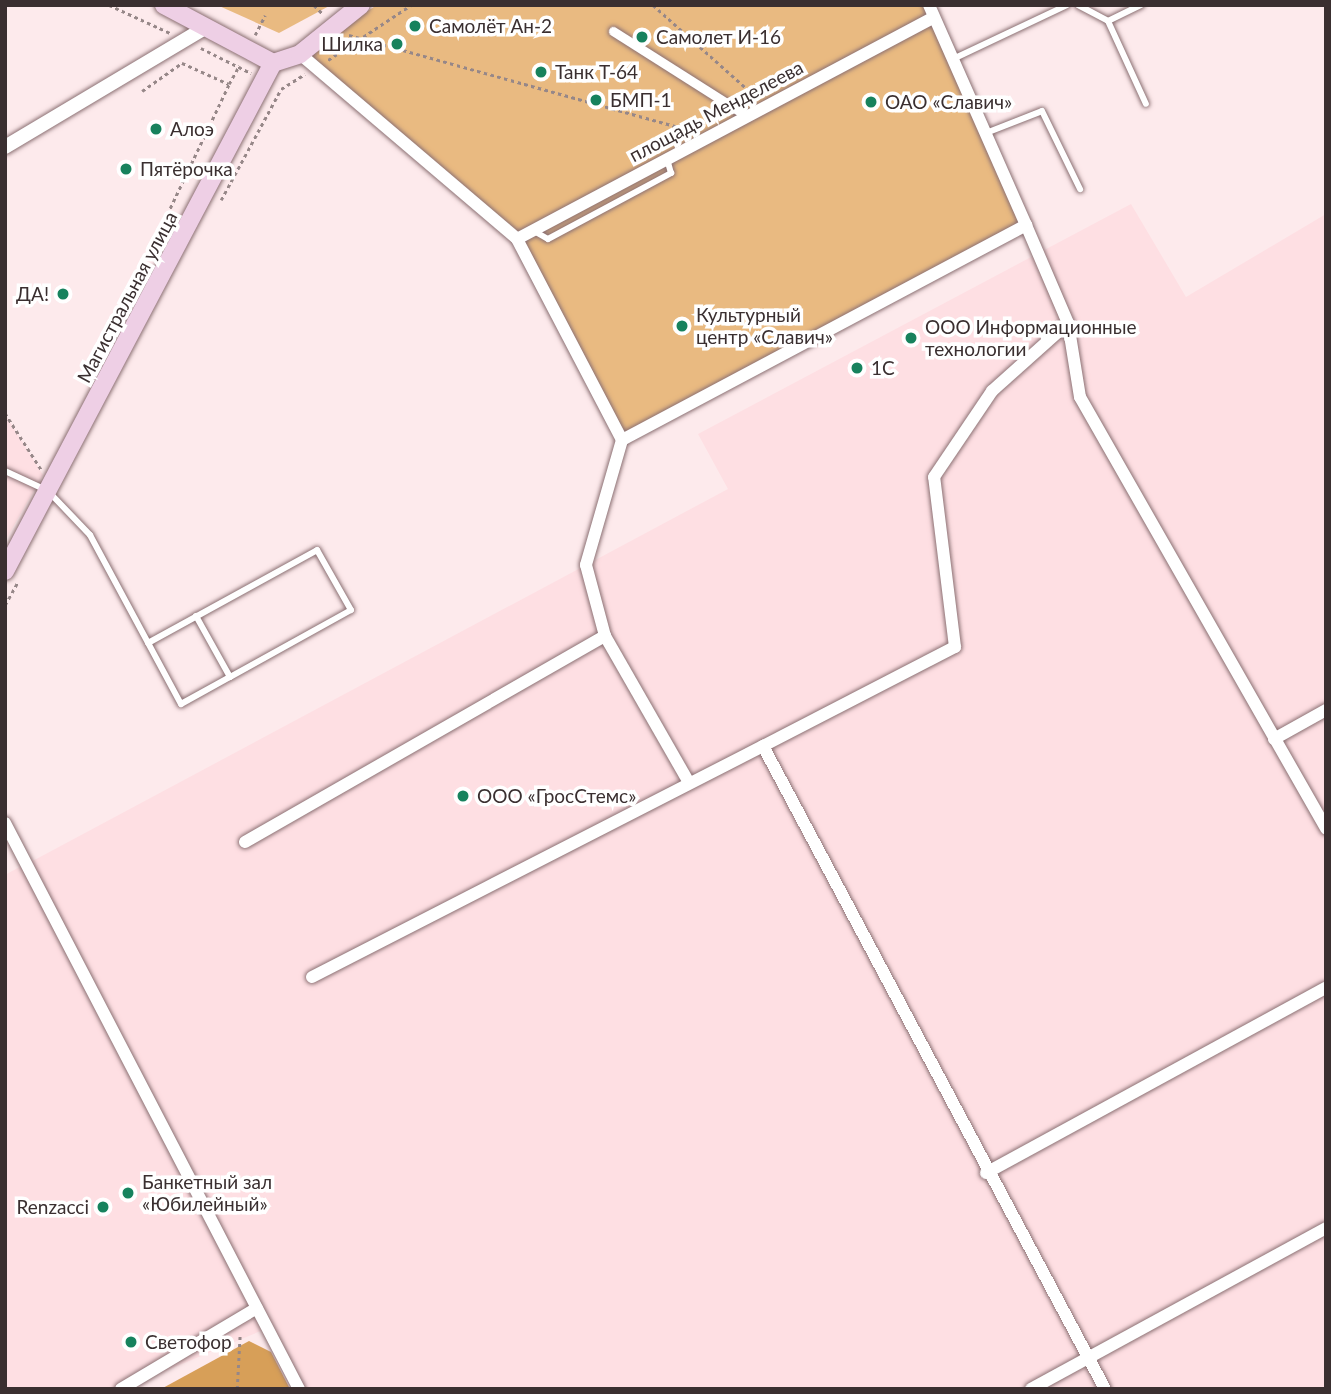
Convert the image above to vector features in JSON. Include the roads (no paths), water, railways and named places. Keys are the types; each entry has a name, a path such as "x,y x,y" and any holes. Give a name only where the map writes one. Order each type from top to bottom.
{"main road":[{"path":"164,5 273,63 300,54 333,24 361,5"},
{"name":"Магистральная улица","path":"12,575 48,491 273,63"}],"street":[{"path":"932,11 1068,323 1080,397 1326,829"},
{"name":"площадь Менделеева","path":"517,239 766,106 790,88 932,11"},
{"path":"5,147 206,27"},
{"path":"613,31 747,116"},
{"path":"300,54 517,239 622,440 586,565 606,636 687,779"},
{"path":"622,440 1026,225"},
{"path":"312,977 687,779 763,746 955,647 934,477 992,391 1068,323"},
{"path":"245,842 606,636"},
{"path":"1274,739 1326,710"},
{"path":"763,746 986,1173 1105,1389"},
{"path":"5,823 299,1389"},
{"path":"986,1173 1326,988"},
{"path":"1031,1389 1326,1228"},
{"path":"121,1389 257,1308"}],"lane":[{"path":"953,59 1067,5"},
{"path":"1079,5 1108,21 1146,104"},
{"path":"1108,21 1141,5"},
{"path":"986,133 1042,111 1080,189"},
{"path":"5,471 48,491 90,535 148,643 181,704 351,611 317,550 148,643"},
{"path":"196,616 230,677"}],"place":[{"name":"Самолёт Ан-2","path":"415,26"},
{"name":"Самолет И-16","path":"642,37"},
{"name":"Шилка","path":"397,44"},
{"name":"Танк Т-64","path":"541,72"},
{"name":"БМП-1","path":"596,100"},
{"name":"ОАО «Славич»","path":"871,102"},
{"name":"Алоэ","path":"156,129"},
{"name":"Пятёрочка","path":"126,169"},
{"name":"ДА!","path":"63,294"},
{"name":"Культурный центр «Славич»","path":"682,326"},
{"name":"ООО Информационные технологии","path":"911,338"},
{"name":"1С","path":"857,368"},
{"name":"ООО «ГросСтемс»","path":"463,796"},
{"name":"Банкетный зал «Юбилейный»","path":"128,1193"},
{"name":"Renzacci","path":"103,1207"},
{"name":"Светофор","path":"131,1342"}]}
